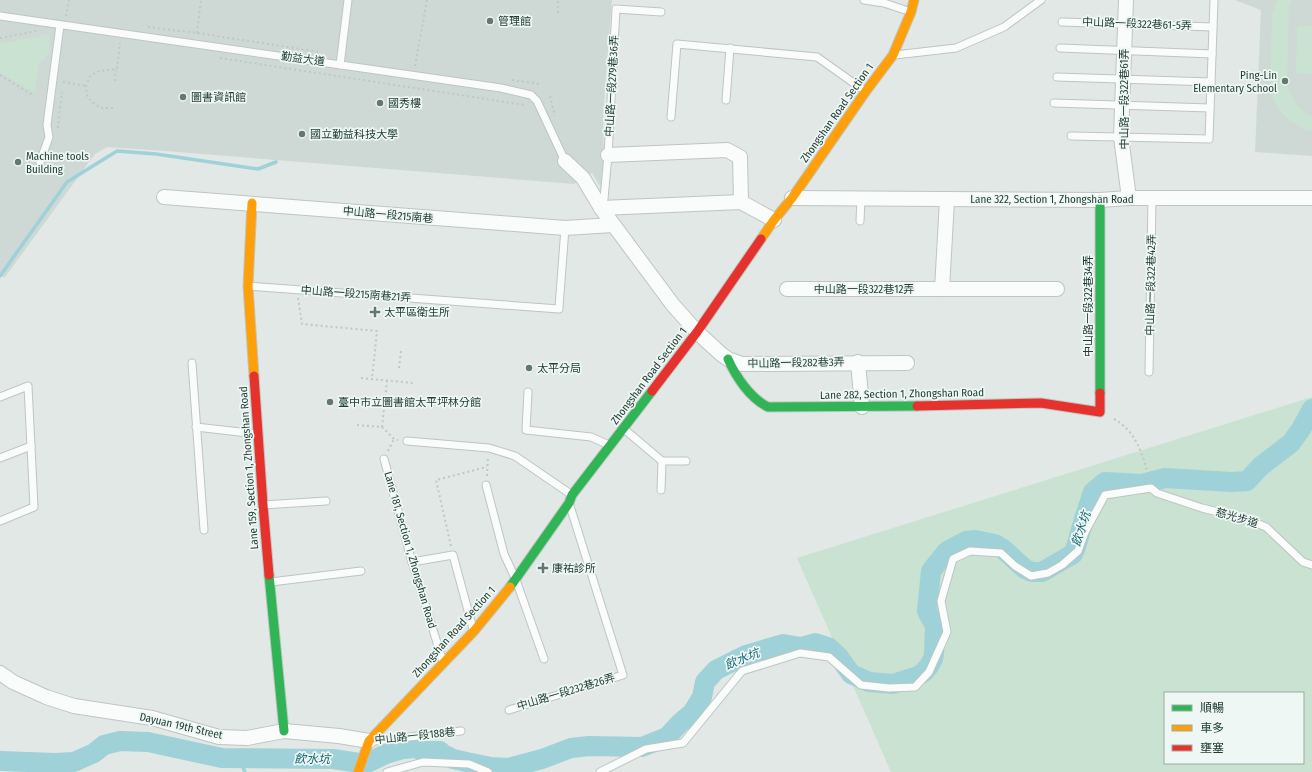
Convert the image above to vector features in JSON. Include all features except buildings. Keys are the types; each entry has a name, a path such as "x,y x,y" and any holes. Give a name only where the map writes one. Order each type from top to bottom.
{"street":[{"name":"Zhongshan Road Section 1","path":"368,741 444,664 474,631 516,580 570,499 697,332 774,220 792,198 866,91 893,55 911,12 914,0"},
{"name":"中山路一段322巷61弄","path":"1126,0 1122,137 1129,198"},
{"path":"608,155 727,150 740,157 741,202"},
{"name":"中山路一段282巷3弄","path":"566,161 583,178 613,225 673,305 697,332 728,359 742,364 907,362"},
{"name":"中山路一段215南巷","path":"164,197 565,228 613,225"},
{"name":"Lane 322, Section 1, Zhongshan Road","path":"792,198 947,200 1312,198"},
{"path":"942,288 947,200"},
{"name":"中山路一段322巷34弄","path":"1100,200 1100,412"},
{"path":"600,206 741,202 774,220"},
{"name":"Lane 159, Section 1, Zhongshan Road","path":"252,203 248,286 263,505 284,731"},
{"name":"中山路一段322巷12弄","path":"787,289 942,288 1057,290"},
{"name":"Lane 282, Section 1, Zhongshan Road","path":"728,359 734,372 758,402 768,407 862,407 1041,403 1100,412"},
{"path":"858,362 862,407"},
{"name":"Dayuan 19th Street","path":"0,673 13,682 46,697 74,706 152,718 219,737 247,738 284,731 339,736 368,741"},
{"path":"358,772 368,741"}],"lane":[{"path":"340,65 348,0"},
{"path":"864,0 884,3 911,12"},
{"path":"893,55 956,48 1004,27 1041,0"},
{"path":"1071,136 1209,139 1214,0"},
{"name":"中山路一段279巷36弄","path":"600,206 604,199 608,155 616,9 661,12"},
{"name":"勤益大道","path":"0,16 501,88 531,95 537,101 566,161"},
{"name":"中山路一段322巷61-5弄","path":"1062,22 1213,27"},
{"path":"40,162 49,137 47,125 60,25"},
{"path":"671,117 677,44 816,56 866,91"},
{"path":"726,100 730,48"},
{"path":"1060,48 1212,54"},
{"path":"1057,77 1211,82"},
{"path":"1054,103 1210,108"},
{"path":"860,221 861,199"},
{"name":"中山路一段322巷42弄","path":"1149,372 1152,199"},
{"name":"中山路一段215南巷21弄","path":"248,286 559,308 565,228"},
{"path":"192,363 204,530"},
{"path":"0,397 28,386 34,507 0,521"},
{"path":"528,392 526,430 591,437 611,446"},
{"path":"196,427 259,434"},
{"path":"624,429 662,461 686,461"},
{"path":"407,441 489,448 515,456 570,499"},
{"path":"0,458 31,446"},
{"name":"Lane 181, Section 1, Zhongshan Road","path":"384,459 412,562 444,664"},
{"path":"661,490 662,461"},
{"path":"486,485 504,554 516,580 544,659"},
{"name":"慈光步道","path":"600,772 646,749 683,742 742,671 800,653 829,658 861,685 889,688 915,686 929,672 947,632 941,601 953,559 970,551 1001,553 1015,566 1031,576 1048,573 1062,565 1078,551 1085,532 1105,495 1151,488 1157,493 1202,508 1243,518 1266,527 1304,562 1312,565"},
{"name":"中山路一段232巷26弄","path":"509,710 623,675 570,499"},
{"path":"263,505 326,501"},
{"path":"412,562 453,555 474,631"},
{"path":"271,582 361,571"},
{"name":"中山路一段188巷","path":"368,741 461,732"},
{"path":"387,772 423,762 468,764 488,772"}],"path":[{"path":"66,17 69,0"},
{"path":"197,33 201,0"},
{"path":"415,66 428,0"},
{"path":"558,0 558,13"},
{"path":"0,38 40,30 27,28"},
{"path":"113,42 120,43 115,81"},
{"path":"218,58 526,106"},
{"path":"112,108 100,108 92,102 87,96 86,86 90,76 99,71 116,69"},
{"path":"0,75 33,95"},
{"path":"63,82 86,86"},
{"path":"296,289 302,324 377,331 372,379"},
{"path":"399,368 401,351"},
{"path":"361,378 413,383"},
{"path":"382,427 387,381"},
{"path":"1100,412 1116,420 1131,432 1144,457 1149,478"},
{"path":"357,425 382,427 394,439 407,441"},
{"path":"384,459 394,439"},
{"path":"486,485 489,448"},
{"path":"453,555 436,480 487,467"}],"shaded area":[{"name":"國立勤益科技大學","path":"0,0 612,0 603,114 604,182 601,188 592,173 574,184 107,147 95,154 5,277 0,277"},
{"name":"Ping-Lin Elementary School","path":"1235,0 1312,0 1312,156 1255,152 1261,10"}],"green space":[{"path":"1277,0 1294,0 1289,5 1287,86 1296,104 1307,115 1312,116 1312,131 1306,130 1290,121 1278,109 1270,91 1272,15"},
{"path":"1297,26 1312,26 1312,74 1296,73"},
{"path":"50,34 49,53 38,66 35,93 0,73 0,44"},
{"path":"1312,397 1312,772 891,772 797,558"}],"waterway":[{"path":"0,276 67,182 117,151 156,154 258,169 276,162"},
{"name":"飲水坑","path":"0,761 55,763 74,762 94,753 104,745 120,741 148,742 222,758 333,759 365,764 386,754 403,749 416,748 423,751 440,751 453,759 471,763 491,767 508,768 542,759 571,748 589,746 642,747 667,737 692,713 702,697 705,682 716,670 746,655 783,644 801,647 815,643 828,647 839,657 851,674 869,682 893,684 918,676 924,672 933,659 935,626 927,611 931,571 947,551 966,541 975,540 995,544 1003,549 1025,569 1032,572 1042,572 1073,554 1093,492 1105,482 1142,484 1165,478 1232,482 1247,481 1261,466 1291,443 1312,409"},
{"path":"239,758 245,772"}],"traffic: fast":[{"path":"1100,200 1100,393"},
{"path":"728,359 744,386 755,398 768,407 917,406"},
{"path":"510,587 569,503 572,495 652,391"},
{"path":"269,575 284,731"}],"traffic: slow":[{"path":"761,239 792,198 866,91 893,55 911,12 914,0"},
{"path":"252,203 248,286 254,376"},
{"path":"358,772 369,741 474,631 510,587"}],"traffic: jam":[{"path":"652,391 697,332 761,239"},
{"path":"254,376 269,575"},
{"path":"917,406 1041,403 1100,412 1100,393"}],"place":[{"name":"管理館","path":"490,21"},
{"name":"Ping-Lin Elementary School","path":"1285,81"},
{"name":"圖書資訊館","path":"183,97"},
{"name":"國秀樓","path":"380,103"},
{"name":"國立勤益科技大學","path":"302,134"},
{"name":"Machine tools Building","path":"18,162"},
{"name":"太平區衛生所","path":"375,312"},
{"name":"太平分局","path":"529,368"},
{"name":"臺中市立圖書館太平坪林分館","path":"330,402"},
{"name":"康祐診所","path":"543,568"}]}
